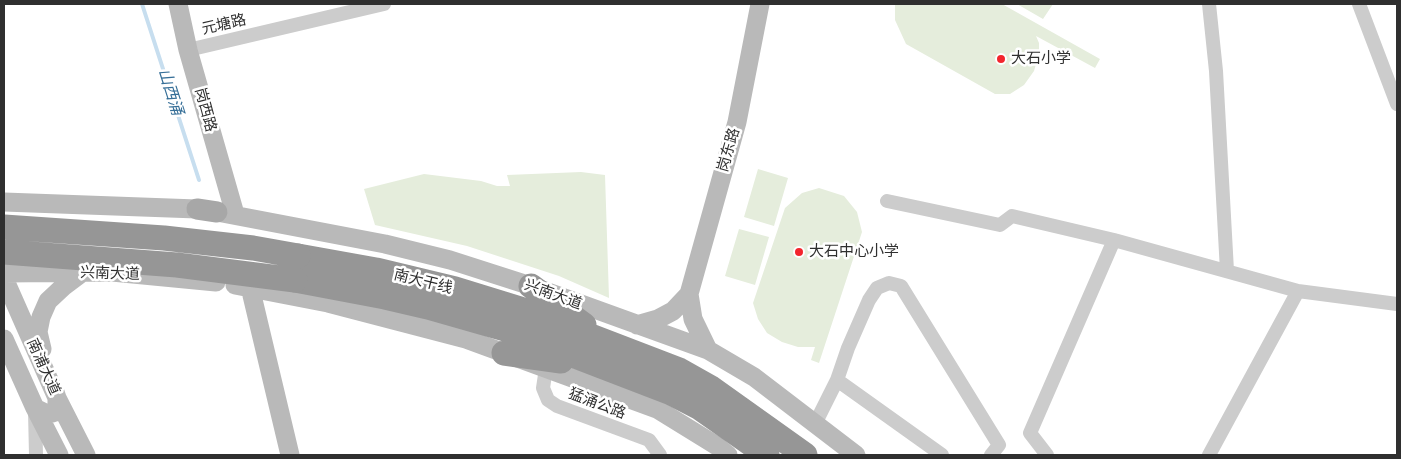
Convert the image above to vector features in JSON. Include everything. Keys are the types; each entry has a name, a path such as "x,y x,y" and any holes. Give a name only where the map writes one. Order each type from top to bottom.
{"highway":[{"name":"南大干线","path":"4,227 164,238 253,248 297,268 385,297 609,356 679,370 712,388 805,455"},
{"name":"南大干线","path":"4,252 176,265 297,268"},
{"path":"531,286 609,356"},
{"path":"504,353 609,356"},
{"name":"南大干线","path":"609,356 700,408 767,455"}],"main road":[{"name":"岗西路","path":"178,4 188,50 216,212"},
{"name":"岗东路","path":"689,294 737,122 760,4"},
{"name":"兴南大道","path":"4,202 136,206 216,212 385,244 450,260 531,286 637,326 708,350 754,377 856,455"},
{"path":"112,272 105,266 98,254 98,241 104,227 108,223 136,206"},
{"path":"35,408 47,414 53,413 57,408 57,398 44,360 38,332 41,317 48,301 83,272"},
{"name":"兴南大道","path":"4,273 112,272 234,284 337,305 466,339 657,409 717,446 728,455"},
{"name":"南浦大道","path":"4,278 57,398 86,455"},
{"path":"234,284 290,455"},
{"path":"637,326 658,319 672,311 689,294"},
{"path":"689,294 693,319 708,350"},
{"name":"南浦大道","path":"4,339 35,408 59,455"}],"street":[{"name":"元塘路","path":"188,50 384,4"},
{"path":"1209,4 1216,71 1227,271"},
{"path":"1359,4 1397,104"},
{"path":"887,201 1000,226 1012,216 1114,240 1298,291 1397,304"},
{"path":"1047,455 1030,433 1114,240"},
{"path":"815,424 837,380 848,348 869,300 877,288 889,284 901,286 999,445 991,455"},
{"path":"1209,455 1298,291"},
{"name":"猛涌公路","path":"546,368 543,388 548,400 557,406 649,440 660,455"},
{"path":"837,380 942,455"},
{"path":"35,408 36,455"}],"green space":[{"path":"895,4 1002,4 1100,59 1095,68 1036,36 1039,43 1039,54 1034,71 1024,85 1010,94 995,94 906,44 895,20"},
{"path":"1017,4 1053,4 1043,19"},
{"path":"758,169 788,178 774,226 744,217"},
{"path":"581,172 605,175 609,298 559,276 467,246 375,225 364,189 424,174 481,181 497,186 510,186 507,175"},
{"path":"819,188 844,196 857,212 862,232 819,363 811,360 815,347 798,347 782,342 767,333 758,319 753,303 785,208 802,193"},
{"path":"739,229 769,237 755,285 725,276"}],"waterway":[{"name":"山西涌","path":"142,4 199,180"}],"place":[{"name":"大石小学","path":"1001,59"},
{"name":"大石中心小学","path":"799,252"}]}
